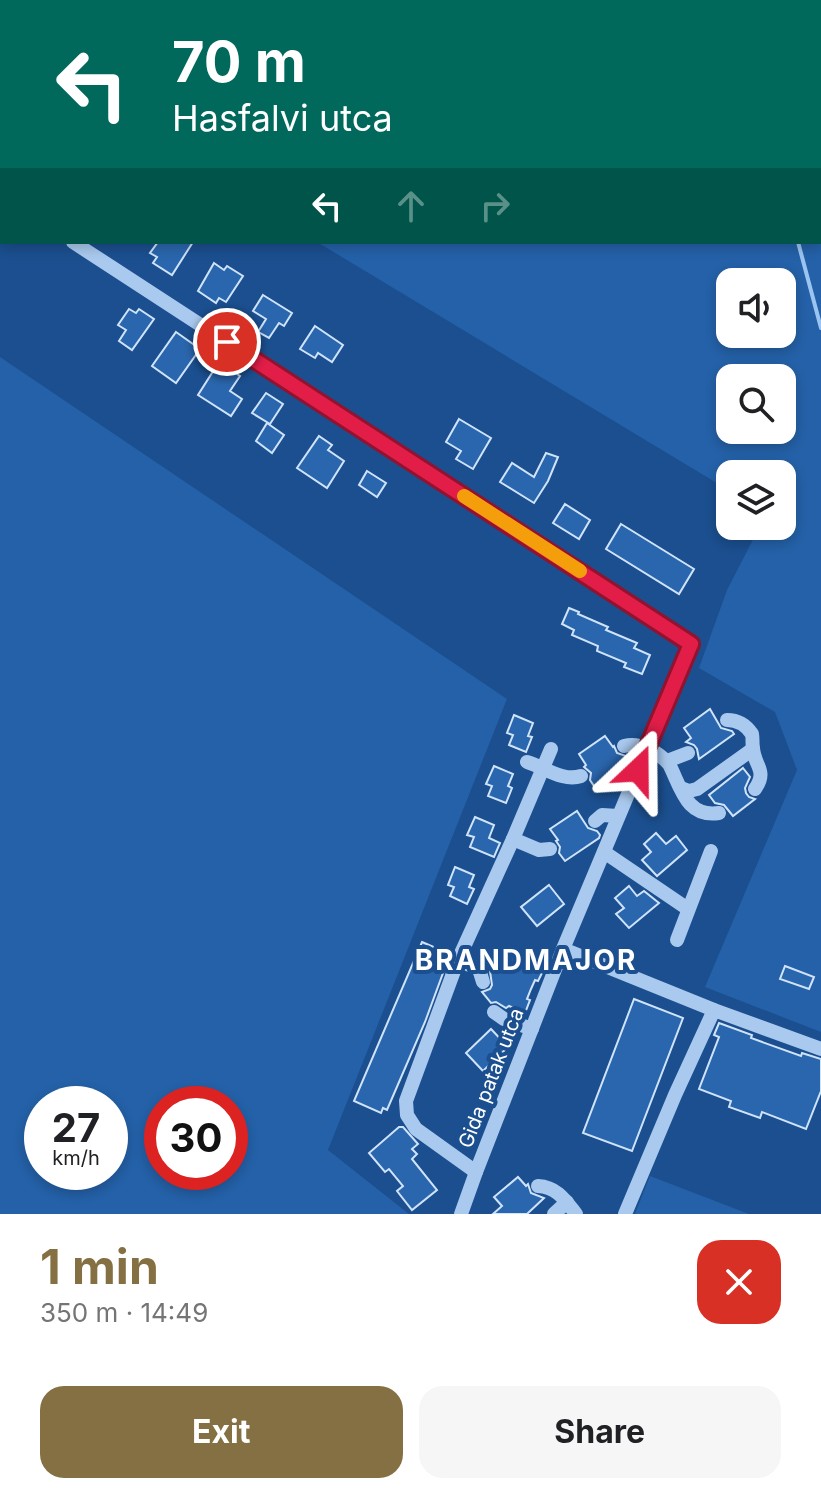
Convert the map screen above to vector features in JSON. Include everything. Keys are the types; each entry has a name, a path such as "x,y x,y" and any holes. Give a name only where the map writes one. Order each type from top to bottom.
{"street":[{"name":"Gida patak utca","path":"76,244 691,644 563,949 461,1214"},
{"path":"727,720 736,721 754,738 753,749 761,774 755,789"},
{"path":"624,746 632,744 648,748 667,761 687,802 693,808 710,814 719,813"},
{"name":"Gida patak utca","path":"476,1172 416,1129 410,1121 406,1101 458,960 551,749"},
{"path":"681,788 689,791 697,789 753,749"},
{"path":"667,761 688,753"},
{"path":"527,762 565,777 581,776"},
{"path":"595,821 602,815 618,816"},
{"path":"513,839 539,850 550,849"},
{"path":"677,940 711,851"},
{"path":"604,852 688,909"},
{"path":"563,949 821,1049"},
{"path":"458,960 484,972"},
{"path":"625,1214 714,1010"},
{"path":"494,1012 532,1029"},
{"path":"538,1186 554,1189 571,1208 554,1214"}],"shaded area":[{"path":"320,244 821,244 821,1032 705,987 797,770 775,712 699,668 727,590 753,540 796,540 796,460 716,460 716,483"},
{"path":"0,357 507,699 328,1150 409,1214 0,1214"},
{"path":"650,1176 749,1214 635,1214"}],"building":[{"path":"157,244 192,244 172,275 153,263 157,257 150,253"},
{"path":"214,263 224,270 227,266 243,276 226,302 219,298 216,303 198,291"},
{"path":"263,295 292,313 284,326 279,323 269,338 258,332 266,319 253,311"},
{"path":"129,309 136,313 139,309 154,319 132,350 119,341 126,330 118,325"},
{"path":"315,326 343,345 332,362 318,353 315,358 300,349"},
{"path":"176,332 200,349 176,383 152,366"},
{"path":"219,362 240,376 230,391 242,399 231,416 198,395"},
{"path":"266,393 283,404 270,424 252,413"},
{"path":"459,419 491,438 473,469 456,459 461,451 446,442"},
{"path":"267,423 284,435 272,453 256,441"},
{"path":"319,436 332,445 328,450 344,461 327,488 297,468"},
{"path":"546,453 558,457 534,503 500,482 512,463 534,477"},
{"path":"367,471 386,483 377,497 359,485"},
{"path":"565,504 590,520 579,539 553,523"},
{"path":"621,524 694,569 679,594 606,549"},
{"path":"569,608 608,627 606,630 637,643 634,648 650,655 642,674 624,667 626,663 597,651 598,646 572,635 574,630 562,624"},
{"path":"710,709 721,728 734,734 699,759 694,745 686,742 691,738 684,728"},
{"path":"514,715 533,723 526,752 509,745 513,735 507,733"},
{"path":"605,736 617,753 626,756 629,761 594,786 590,780 591,773 584,767 586,765 579,754"},
{"path":"494,766 513,774 506,803 488,796 492,786 486,784"},
{"path":"743,768 750,777 746,793 755,799 733,816 709,795"},
{"path":"577,811 588,828 600,835 565,861 559,853 558,840 550,829"},
{"path":"475,817 494,825 489,838 500,843 494,857 470,847 474,837 467,835"},
{"path":"656,833 666,844 676,836 687,850 657,876 642,860 651,852 644,844"},
{"path":"455,867 474,875 469,887 474,889 467,904 450,896 454,887 448,885"},
{"path":"549,885 564,904 537,926 521,907"},
{"path":"629,886 637,896 644,891 659,903 629,928 616,914 624,908 615,898"},
{"path":"422,942 450,954 387,1110 383,1108 381,1113 354,1101"},
{"path":"524,951 525,961 544,969 531,989 525,1013 491,1003 482,992 492,985 490,971 497,966 495,955"},
{"path":"785,966 814,977 809,989 780,979"},
{"path":"634,999 683,1018 632,1151 583,1133"},
{"path":"719,1023 801,1056 802,1053 821,1059 821,1091 806,1129 762,1112 760,1118 729,1107 731,1101 699,1089 719,1037 714,1035"},
{"path":"491,1029 508,1047 483,1071 466,1053"},
{"path":"399,1127 403,1127 418,1144 412,1149 417,1154 412,1159 437,1190 412,1210 397,1191 403,1186 389,1169 385,1172 369,1153"},
{"path":"518,1177 526,1186 528,1184 531,1193 544,1198 527,1214 493,1214 502,1206 494,1197"}],"waterway":[{"path":"799,244 821,328"}],"slow traffic":[{"path":"464,496 580,571"}],"district":[{"name":"BRANDMAJOR","path":"526,960"}],"route":[{"path":"227,342 691,644 638,770"}]}
